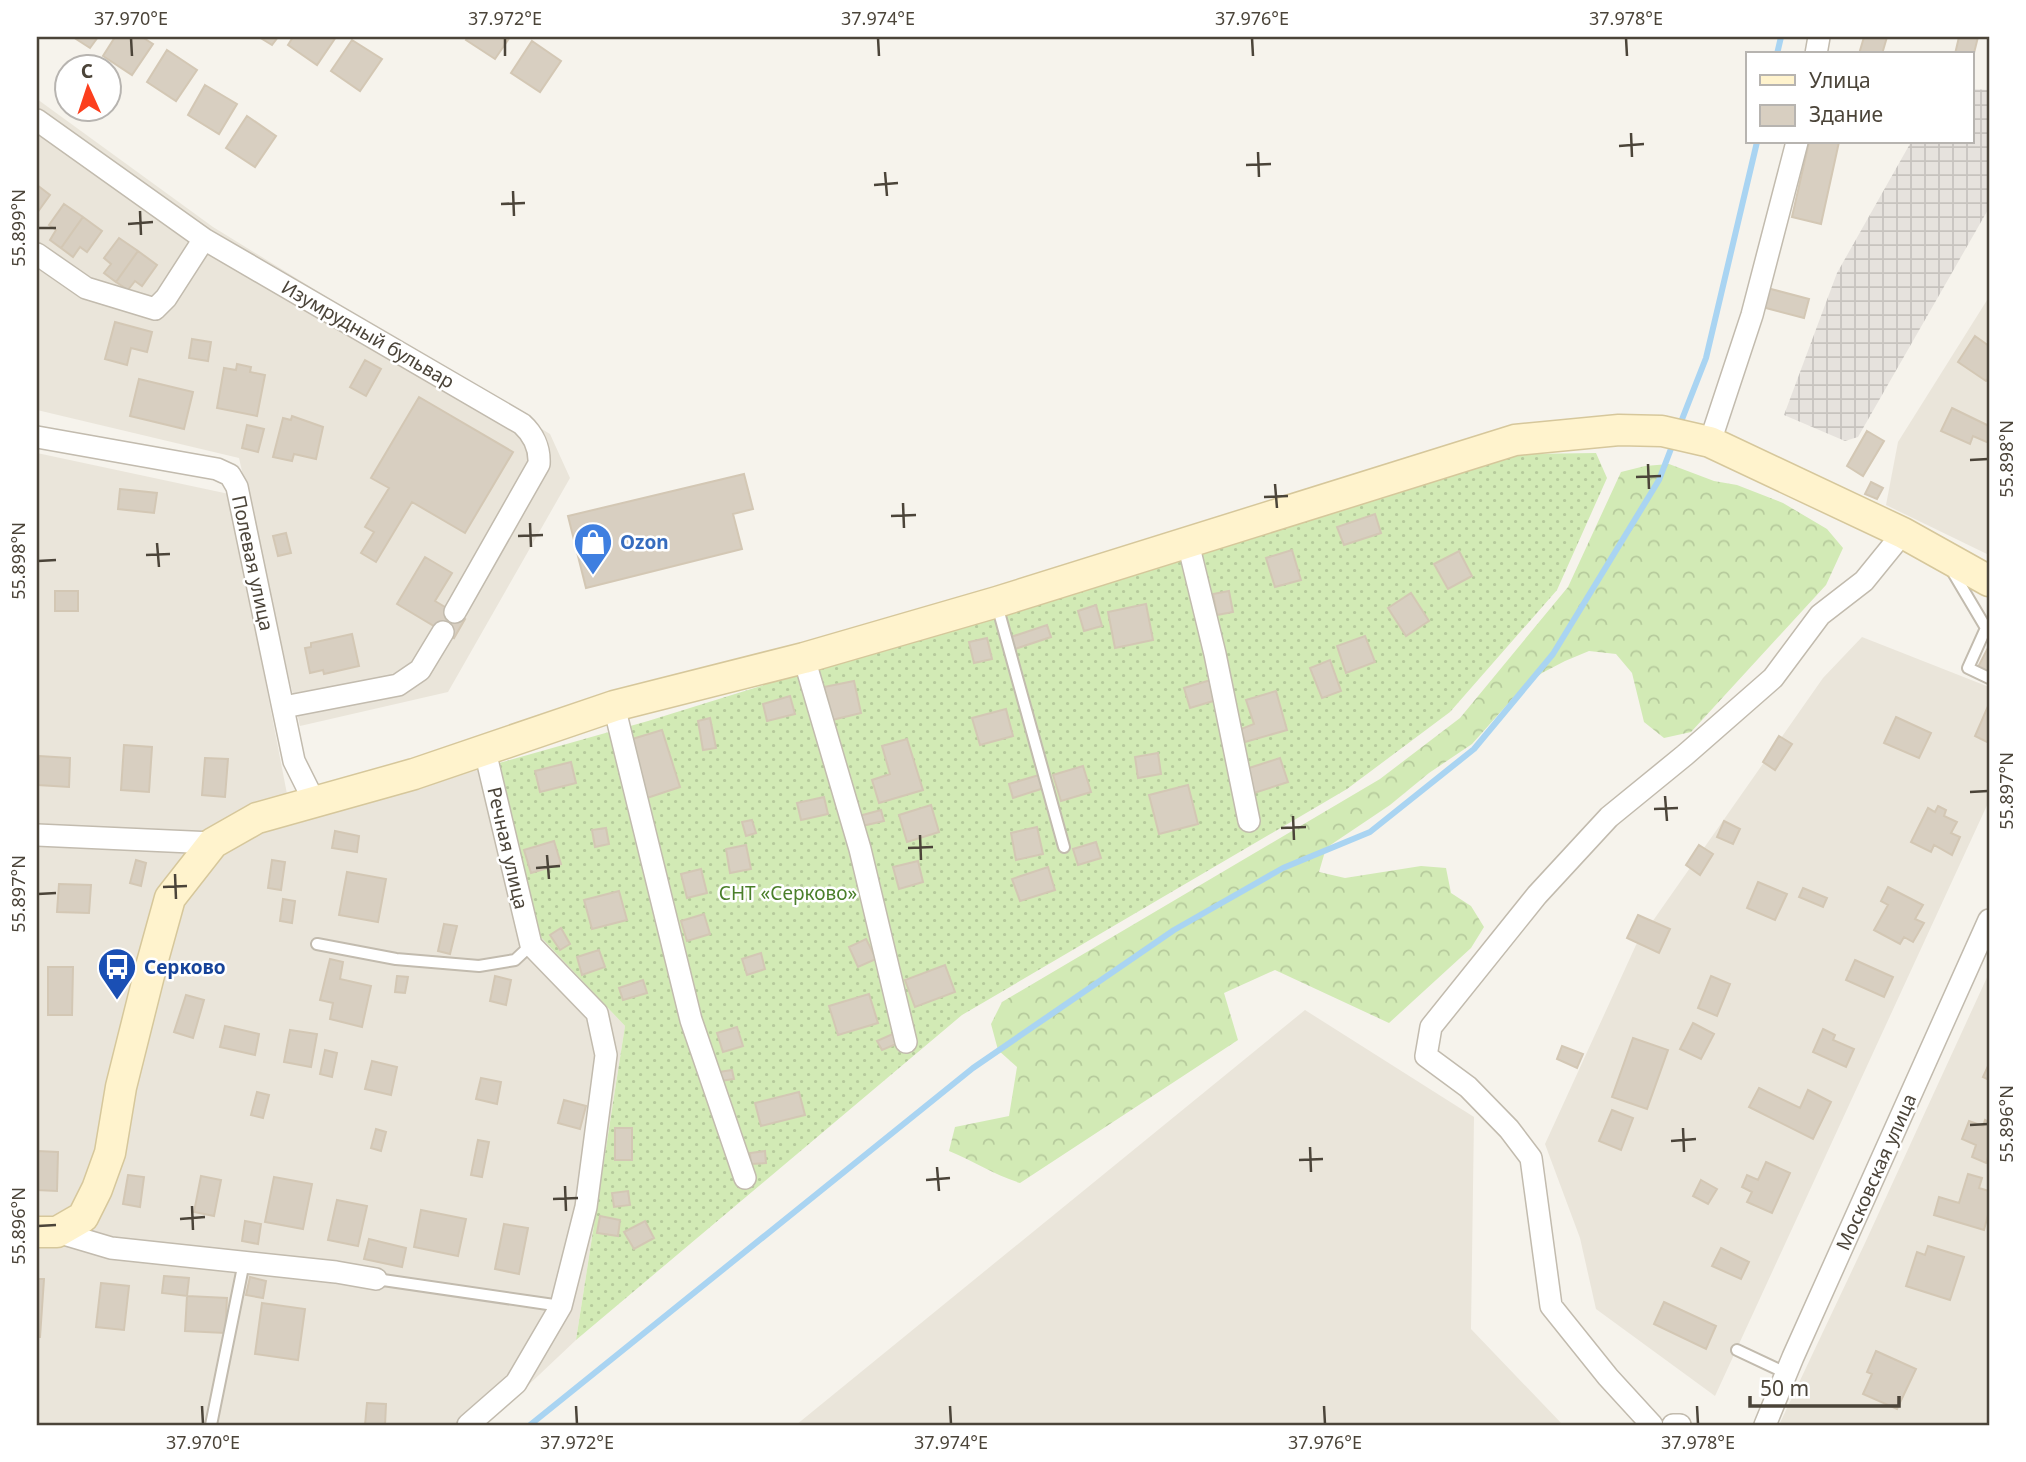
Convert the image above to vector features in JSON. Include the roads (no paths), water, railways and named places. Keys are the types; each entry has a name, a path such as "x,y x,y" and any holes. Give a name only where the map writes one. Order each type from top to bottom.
{"main road":[{"path":"47,1232 83,1217 97,1189 110,1153 121,1087 170,898 213,843 257,818 414,775 614,706 804,658 997,602 1515,440 1619,430 1686,436 1903,533 1988,581"}],"street":[{"name":"Изумрудный бульвар","path":"37,120 204,239 523,424 530,432 540,454 539,464 455,612"},
{"path":"1686,436 1752,315 1796,144"},
{"path":"37,254 86,288 155,309 166,298 204,239"},
{"name":"Полевая улица","path":"37,437 218,469 230,475 237,487 294,761 314,801"},
{"path":"1652,1425 1608,1377 1551,1306 1531,1158 1509,1129 1468,1087 1426,1056 1432,1027 1537,895 1609,817 1773,678 1820,615 1864,581 1903,533"},
{"path":"1188,543 1215,654 1248,821"},
{"path":"284,708 398,685 419,670 443,632"},
{"path":"804,658 860,849 906,1042"},
{"path":"614,706 691,1020 745,1178"},
{"name":"Речная улица","path":"485,751 531,945"},
{"path":"37,835 213,843"},
{"name":"Московская улица","path":"1765,1425 1989,920"},
{"path":"468,1425 516,1383 561,1306 586,1208 606,1055 597,1013 531,945"},
{"path":"47,1232 111,1248 336,1272 376,1279"},
{"path":"1673,1425 1681,1425"}],"lane":[{"path":"1942,555 1986,628 1968,668 1989,678"},
{"path":"997,602 1064,846"},
{"path":"317,944 396,959 479,966 515,960 531,945"},
{"path":"211,1425 244,1262"},
{"path":"376,1279 561,1306"},
{"path":"1737,1350 1786,1373"}],"waterway":[{"path":"1777,52 1781,37"},
{"path":"1679,427 1706,358 1757,144"},
{"path":"530,1425 973,1068 1174,930 1283,868 1370,832 1474,749 1553,654 1659,480 1674,441"}],"place":[{"name":"Ozon","path":"593,576"},
{"name":"Серково","path":"117,1001"}],"park label":[{"name":"СНТ «Серково»","path":"788,893"}]}
